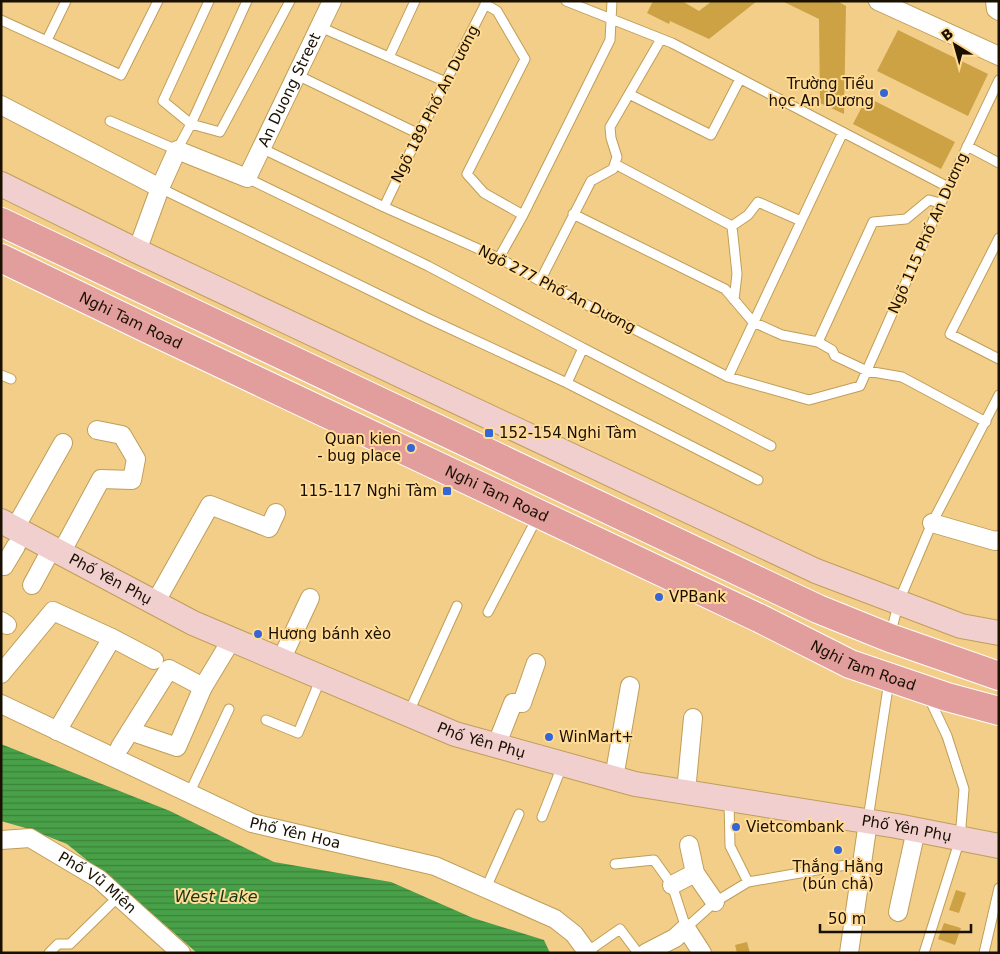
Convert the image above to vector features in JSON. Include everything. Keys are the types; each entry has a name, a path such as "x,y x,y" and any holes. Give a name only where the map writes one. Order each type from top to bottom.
{"main road":[{"path":"1,222 818,609 890,638 999,676"},
{"name":"Nghi Tam Road","path":"1,258 759,618 850,664 999,711"}],"street":[{"name":"An Duong Street","path":"246,178 332,1"},
{"path":"878,1 999,56"},
{"path":"995,1 996,9 999,11"},
{"path":"1,105 160,188"},
{"path":"137,251 176,150 246,178"},
{"path":"1,184 137,251 816,571 961,626 999,633"},
{"path":"32,585 56,551 101,479 132,480 136,459 122,434 97,430"},
{"path":"1,566 4,566 11,532 63,443"},
{"path":"155,603 210,505 269,528 276,513"},
{"path":"932,523 995,541 999,540"},
{"name":"Phố Yên Phụ","path":"11,532 56,551 193,623 455,734 635,784 916,830 999,846"},
{"path":"281,660 310,598"},
{"path":"1,674 53,611 154,660"},
{"path":"57,731 112,638"},
{"path":"130,731 177,747 203,687 232,639"},
{"path":"496,746 513,703 522,703 536,663"},
{"path":"120,747 169,669 203,687"},
{"path":"614,778 630,686"},
{"name":"Phố Yên Hoa","path":"1,704 252,823 435,866 555,918 574,934 588,952"},
{"path":"686,792 693,718"},
{"path":"849,953 868,822"},
{"path":"898,912 916,830"},
{"name":"Phố Vũ Miên","path":"1,840 30,838 99,879 181,953"},
{"path":"688,845 695,873 715,902"},
{"path":"672,885 695,873"},
{"path":"646,953 675,938 686,928 702,953"}],"lane":[{"path":"47,40 66,1"},
{"path":"1,20 121,75 158,1"},
{"path":"209,1 164,101 191,124 220,132 290,1"},
{"path":"110,121 176,150 191,124 247,1"},
{"path":"389,58 415,1"},
{"path":"566,1 661,39 948,186"},
{"path":"499,258 523,215 610,40 612,1"},
{"path":"486,3 497,11 525,59 467,174 484,193 523,215"},
{"name":"Ngõ 189 Phố An Dương","path":"384,208 419,134 486,3"},
{"path":"320,28 446,82"},
{"path":"540,281 590,180 613,169 617,157 611,138 610,127 661,39"},
{"path":"297,75 419,134"},
{"path":"629,94 712,134 740,79"},
{"name":"Ngõ 115 Phố An Dương","path":"860,386 940,203 999,80"},
{"path":"728,377 843,132"},
{"path":"967,146 999,163"},
{"name":"Ngõ 277 Phố An Dương","path":"261,148 384,208 499,258 540,281 728,377 809,400 860,386"},
{"path":"615,164 732,226"},
{"path":"246,178 428,266 771,446"},
{"path":"160,188 427,318 567,383 758,480"},
{"path":"818,342 873,222 906,219 929,200 940,203"},
{"path":"732,226 748,215 758,202 801,222"},
{"path":"573,214 725,290 753,322 782,336 818,342 832,350 835,356 867,371 902,377 986,422"},
{"path":"732,226 737,274 734,300"},
{"path":"999,238 950,334 999,359"},
{"path":"567,383 583,348"},
{"path":"1,375 11,379"},
{"path":"890,638 899,601 932,523 999,395"},
{"path":"488,612 539,514"},
{"path":"408,714 457,606"},
{"path":"868,822 889,677"},
{"path":"266,720 298,733 321,678"},
{"path":"924,953 960,839 964,789 947,736 926,689"},
{"path":"189,794 228,709"},
{"path":"542,817 563,764"},
{"path":"728,800 730,846 748,882"},
{"path":"486,888 520,814"},
{"path":"615,864 654,860 672,885 686,928 715,902 748,882 863,862"},
{"path":"984,953 999,888"},
{"path":"49,953 58,944 70,944 119,896"},
{"path":"588,952 620,929 638,953"}],"water":[{"name":"West Lake","path":"1,744 170,811 274,862 391,882 473,918 544,940 550,953 197,953 141,904 67,844 29,829 1,821"}],"building":[{"path":"653,1 682,1 699,11 712,1 757,1 709,39 670,21 669,24 647,13"},
{"path":"782,1 837,1 846,6 844,114 820,103 819,19"},
{"path":"898,30 988,74 968,116 877,71"},
{"path":"867,97 955,142 941,169 853,124"},
{"path":"956,890 966,893 959,913 949,910"},
{"path":"944,923 961,928 955,945 938,939"},
{"path":"747,942 750,953 737,953 735,945"}],"place":[{"name":"Trường Tiểu học An Dương","path":"884,93"},
{"name":"152-154 Nghi Tàm","path":"489,433"},
{"name":"Quan kien - bug place","path":"411,448"},
{"name":"115-117 Nghi Tàm","path":"447,491"},
{"name":"VPBank","path":"659,597"},
{"name":"Hương bánh xèo","path":"258,634"},
{"name":"WinMart+","path":"549,737"},
{"name":"Vietcombank","path":"736,827"},
{"name":"Thắng Hằng (bún chả)","path":"838,850"}]}
